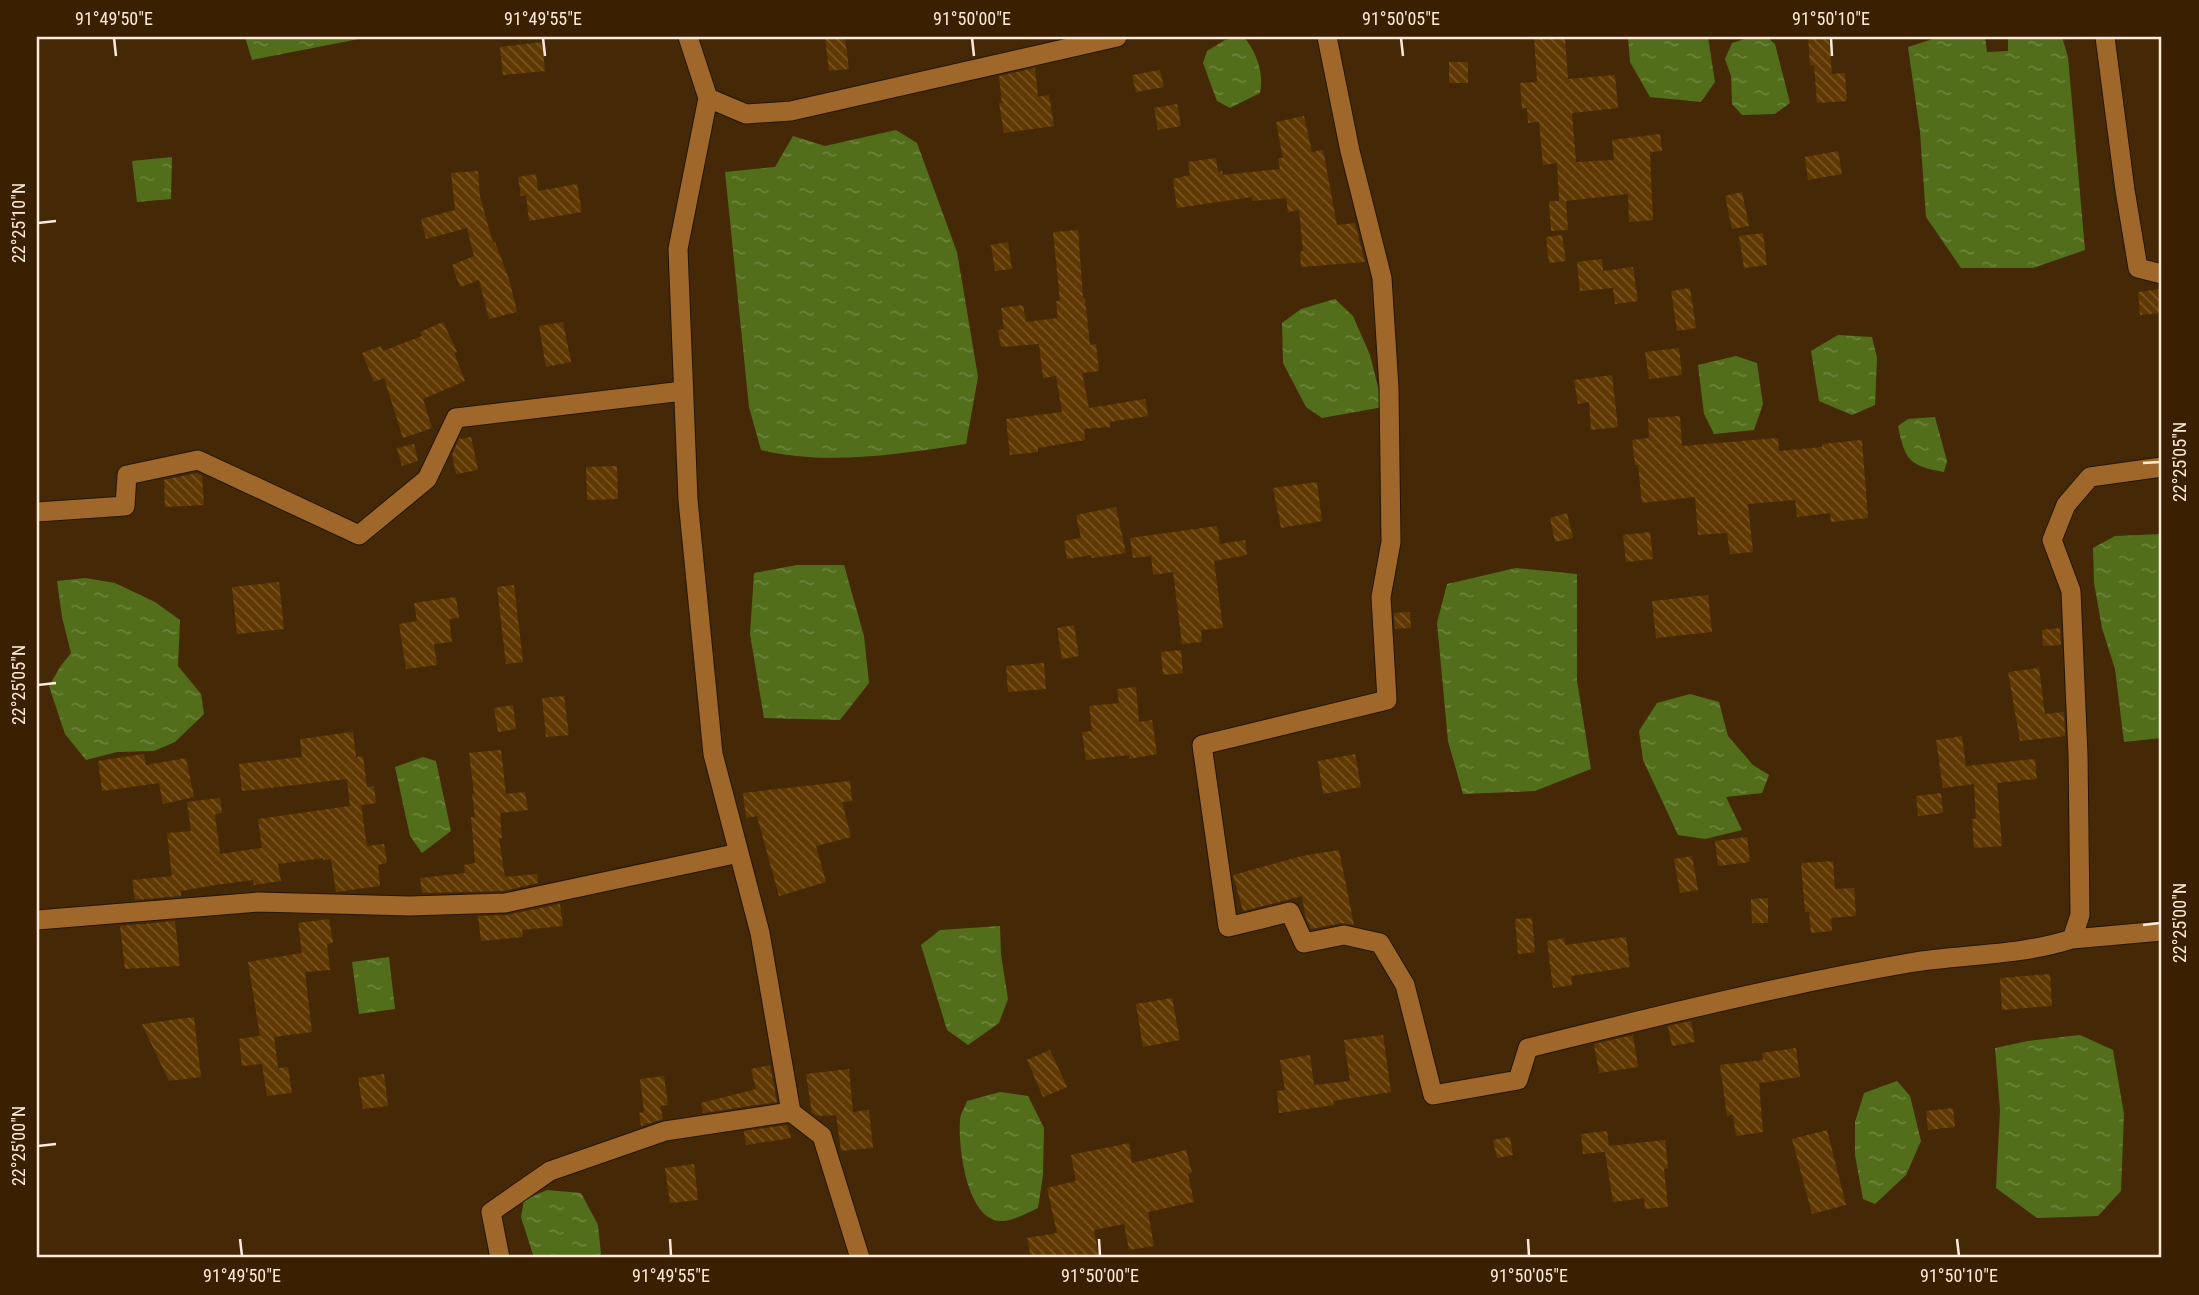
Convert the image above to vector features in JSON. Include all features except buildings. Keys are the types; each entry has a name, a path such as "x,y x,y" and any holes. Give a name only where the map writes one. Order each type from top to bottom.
{"street":[{"path":"688,37 708,98 678,249 688,500 713,754 760,933 791,1112 822,1136 860,1258"},
{"path":"708,98 746,114 791,111 1117,37"},
{"path":"1326,37 1350,151 1382,278 1389,388 1391,504 1391,542 1381,597 1387,700 1202,745 1228,927 1290,912 1304,943 1344,935 1380,943 1405,985 1433,1095 1518,1080 1528,1048 1713,1003 1909,963 2049,946 2072,939 2162,931"},
{"path":"2105,37 2138,268 2162,274"},
{"path":"37,512 125,506 127,475 198,460 359,535 427,479 456,418 683,391"},
{"path":"2072,939 2080,915 2072,605 2071,592 2052,540 2066,505 2090,477 2162,467"},
{"path":"37,920 258,902 410,906 505,903 739,853"},
{"path":"500,1258 491,1212 550,1171 664,1131 791,1112"}],"water":[{"path":"245,37 369,37 252,60"},
{"path":"1244,37 1258,64 1260,93 1230,108 1217,101 1203,63 1207,51 1225,40"},
{"path":"1628,37 1708,37 1715,82 1701,102 1650,97 1630,62"},
{"path":"1751,37 1767,37 1775,44 1790,103 1775,114 1742,115 1732,104 1731,76 1725,59 1732,43"},
{"path":"1985,37 1987,52 2008,51 2008,37 2062,37 2068,57 2085,250 2033,268 1961,268 1926,217 1920,132 1908,47 1936,38"},
{"path":"896,130 917,143 957,252 978,377 966,444 889,455 837,458 786,455 761,450 749,407 725,172 775,167 793,136 825,146"},
{"path":"172,157 171,199 137,202 132,161"},
{"path":"1335,299 1353,316 1370,355 1383,407 1322,418 1306,407 1283,363 1282,323 1301,309"},
{"path":"1838,335 1872,337 1877,358 1875,405 1852,415 1819,401 1811,351"},
{"path":"1736,356 1757,363 1763,404 1754,430 1714,434 1704,414 1698,365"},
{"path":"1935,417 1947,461 1944,472 1923,467 1910,460 1903,447 1898,426 1908,419"},
{"path":"2162,534 2162,738 2124,742 2115,669 2102,628 2094,583 2093,548 2115,536"},
{"path":"797,565 844,565 864,636 869,683 840,720 764,718 750,634 754,573"},
{"path":"1516,568 1577,574 1577,680 1591,769 1535,791 1463,794 1448,741 1437,623 1447,584"},
{"path":"85,578 115,583 155,602 180,620 178,666 201,694 204,714 175,742 154,751 117,752 86,760 65,734 49,686 71,653 57,581"},
{"path":"1690,694 1719,702 1728,736 1753,765 1769,775 1762,793 1726,797 1742,830 1705,839 1678,835 1643,760 1639,731 1657,703"},
{"path":"423,757 436,761 451,831 422,853 410,836 395,767"},
{"path":"1000,926 1001,955 1008,999 999,1023 968,1045 947,1030 921,945 940,930"},
{"path":"389,957 395,1009 359,1014 352,962"},
{"path":"2080,1035 2113,1050 2124,1114 2121,1191 2098,1216 2037,1218 1996,1188 2000,1110 1995,1048"},
{"path":"1897,1081 1910,1096 1921,1141 1906,1175 1875,1204 1863,1199 1855,1155 1855,1122 1864,1093"},
{"path":"1000,1092 1028,1096 1044,1128 1043,1175 1038,1208 1003,1221 992,1219 983,1213 976,1203 962,1160 960,1131 960,1118 967,1101"},
{"path":"547,1190 581,1193 598,1225 601,1254 595,1258 534,1258 521,1217 524,1200"}]}
